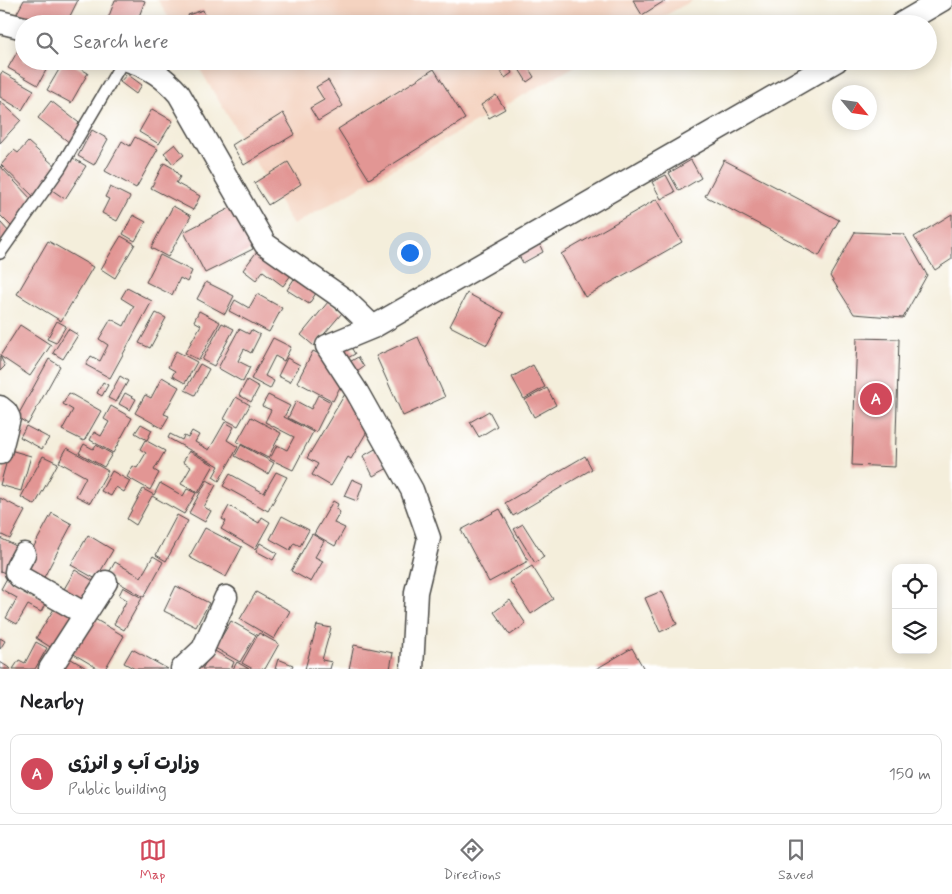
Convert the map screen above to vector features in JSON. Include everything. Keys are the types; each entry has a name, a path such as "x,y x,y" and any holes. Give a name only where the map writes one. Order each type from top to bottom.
{"street":[{"path":"916,15 942,0"},
{"path":"0,22 15,26"},
{"path":"150,70 168,82 180,94 266,244 345,300 373,327"},
{"path":"412,669 416,592 429,538 412,490 358,392 327,346 373,327 820,70"},
{"path":"0,407 9,418 0,453"},
{"path":"24,554 16,572 20,577 85,614"},
{"path":"50,669 106,582"},
{"path":"182,669 203,649 226,596"}],"lane":[{"path":"0,252 60,168 118,70"}],"shaded area":[{"path":"158,0 693,0 666,15 167,15"},
{"path":"200,70 568,70 293,225"}],"building":[{"path":"24,0 78,0 70,15 21,15 17,13"},
{"path":"115,0 145,1 140,15 109,15"},
{"path":"633,0 666,0 642,15"},
{"path":"203,10 205,15 188,15"},
{"path":"15,56 15,70 46,70 38,85 8,68"},
{"path":"59,70 83,70 88,73 71,103 47,90"},
{"path":"432,70 435,70 465,119 369,179 338,129"},
{"path":"500,70 510,70 512,73 505,78"},
{"path":"520,70 530,70 534,77 527,82"},
{"path":"2,72 34,90 22,110 0,97 0,75"},
{"path":"127,74 142,85 136,94 120,82"},
{"path":"328,80 343,106 318,121 310,108 324,100 316,87"},
{"path":"496,95 505,109 489,118 481,105"},
{"path":"0,101 21,120 0,143"},
{"path":"51,101 83,126 70,143 38,118"},
{"path":"152,109 173,121 159,144 139,132"},
{"path":"283,113 295,134 244,165 232,145"},
{"path":"92,130 108,139 94,165 78,156"},
{"path":"135,137 158,149 136,188 105,171 122,141 130,146"},
{"path":"28,142 56,167 34,197 1,165 14,150 18,153"},
{"path":"175,144 184,155 173,164 164,153"},
{"path":"73,158 86,166 65,199 52,190"},
{"path":"691,160 701,178 679,191 669,173"},
{"path":"724,160 839,220 819,256 705,196"},
{"path":"288,162 301,184 268,205 254,183"},
{"path":"164,163 173,168 180,177 176,183 200,196 193,210 151,188"},
{"path":"0,166 32,200 13,228 0,215"},
{"path":"666,175 675,192 661,199 652,182"},
{"path":"110,187 130,197 117,221 102,213 109,199 105,197"},
{"path":"657,199 682,242 585,297 561,254"},
{"path":"236,205 255,243 251,245 253,249 205,273 184,232"},
{"path":"173,206 191,216 168,257 151,248"},
{"path":"952,214 952,259 935,270 914,237"},
{"path":"133,215 146,222 135,241 123,234"},
{"path":"0,222 10,233 0,245"},
{"path":"855,232 904,234 927,275 903,318 854,314 830,276"},
{"path":"121,236 135,244 115,278 101,269"},
{"path":"48,241 93,267 61,321 17,294"},
{"path":"538,241 543,252 523,263 517,252"},
{"path":"258,250 291,275 283,286 263,271 256,280 243,270"},
{"path":"160,255 192,271 187,282 180,278 172,295 146,282"},
{"path":"294,279 316,293 309,304 287,290"},
{"path":"206,282 234,296 225,314 197,299"},
{"path":"127,288 152,301 110,378 86,365 91,356 100,361 108,345 99,339 111,319 124,326 134,306 121,298"},
{"path":"467,293 504,313 487,345 450,326"},
{"path":"257,294 282,308 269,332 229,311 235,300 249,308"},
{"path":"328,302 342,313 314,346 301,335"},
{"path":"199,311 220,322 199,360 185,353 201,325 194,321"},
{"path":"156,313 166,318 150,348 139,343"},
{"path":"57,321 66,326 56,343 47,339"},
{"path":"222,323 234,329 214,366 202,360"},
{"path":"20,325 51,345 30,376 0,356"},
{"path":"68,329 78,335 63,359 53,353"},
{"path":"239,329 249,334 251,330 260,335 251,353 244,349 238,361 250,367 243,382 218,368"},
{"path":"418,337 445,397 403,416 376,356"},
{"path":"273,338 291,347 284,361 275,356 265,376 274,381 270,389 251,379"},
{"path":"857,338 899,339 895,467 852,465"},
{"path":"348,342 355,354 342,361 335,350"},
{"path":"176,351 197,362 185,383 172,376 175,371 168,367"},
{"path":"313,351 321,355 340,387 333,401 297,382"},
{"path":"0,356 5,366 0,371"},
{"path":"358,357 364,367 354,374 348,363"},
{"path":"287,358 300,365 290,382 278,376"},
{"path":"49,359 60,366 28,424 17,417"},
{"path":"200,364 209,369 195,395 185,390"},
{"path":"533,365 545,387 524,399 512,377"},
{"path":"120,376 128,381 116,402 108,398"},
{"path":"162,377 179,387 164,414 169,416 162,428 135,413 145,395 151,398"},
{"path":"247,380 259,387 251,402 239,395"},
{"path":"103,382 108,385 102,396 97,393"},
{"path":"547,388 556,405 534,417 525,400"},
{"path":"69,393 101,411 84,441 62,430 73,410 63,404"},
{"path":"125,393 136,399 130,410 119,404"},
{"path":"345,394 358,402 369,428 351,459 348,457 331,486 312,475 318,464 307,458"},
{"path":"268,395 290,406 284,417 313,432 293,470 270,459 277,445 287,450 294,437 265,422 271,410 262,406"},
{"path":"318,395 331,402 316,432 288,418 296,401 311,409"},
{"path":"236,397 250,405 238,426 224,419"},
{"path":"111,406 132,418 113,453 90,440 94,432 101,436 109,422 104,419"},
{"path":"489,411 497,426 479,437 470,422"},
{"path":"251,417 281,433 268,458 237,442"},
{"path":"225,422 234,427 227,440 238,447 219,481 213,477 219,466 168,438 170,434 182,440 184,436 188,438 192,431 199,435 195,442 209,450"},
{"path":"141,424 152,430 147,440 135,433"},
{"path":"26,426 49,438 42,449 20,437"},
{"path":"145,440 165,451 154,470 159,473 150,490 127,477 133,466 137,468 146,453 140,449"},
{"path":"84,444 93,449 96,445 112,454 104,467 79,453"},
{"path":"241,445 274,463 268,474 235,456"},
{"path":"67,448 108,471 90,503 76,496 86,477 59,462"},
{"path":"377,448 388,468 373,476 363,456"},
{"path":"10,450 31,456 21,491 0,485"},
{"path":"189,451 214,465 198,493 181,484 191,467 183,462"},
{"path":"43,456 58,463 35,505 21,497"},
{"path":"585,456 592,469 513,516 505,503"},
{"path":"112,471 130,481 124,492 116,487 111,496 101,491"},
{"path":"276,472 287,477 268,511 223,486 230,474 264,493"},
{"path":"352,479 363,484 357,501 344,496"},
{"path":"207,480 216,485 204,507 211,511 205,522 189,513"},
{"path":"160,483 183,496 187,489 196,493 184,514 152,496 136,525 127,519 143,489 154,495"},
{"path":"0,498 25,511 10,539 0,534"},
{"path":"333,501 338,504 336,509 340,512 334,523 345,528 335,546 314,534"},
{"path":"229,506 259,523 262,517 270,522 255,549 221,529 226,521 222,519"},
{"path":"500,509 528,561 489,582 461,530"},
{"path":"52,513 72,524 41,583 20,572"},
{"path":"177,515 188,521 166,561 156,555"},
{"path":"282,516 309,530 300,546 294,543 290,550 270,539"},
{"path":"523,524 544,557 535,563 514,529"},
{"path":"205,528 242,547 226,577 189,557"},
{"path":"312,534 324,541 315,557 323,561 311,582 291,571"},
{"path":"88,535 113,550 96,579 71,565"},
{"path":"0,538 20,548 8,574 0,571"},
{"path":"260,543 277,553 273,560 256,551"},
{"path":"153,556 163,562 144,597 107,576 115,562 141,577"},
{"path":"532,566 553,599 531,614 509,580"},
{"path":"75,570 95,582 81,608 60,596"},
{"path":"7,578 47,600 41,612 28,605 17,624 6,618 17,598 1,589"},
{"path":"176,586 209,603 196,627 164,611"},
{"path":"123,587 142,598 124,630 114,624 127,600 119,595"},
{"path":"662,591 677,624 660,632 645,598"},
{"path":"256,592 290,611 274,639 240,619"},
{"path":"510,600 526,624 510,635 494,612"},
{"path":"57,604 76,615 55,650 36,638"},
{"path":"93,618 124,636 105,669 99,669 72,653"},
{"path":"231,621 256,635 240,662 215,648"},
{"path":"317,625 331,628 322,660 332,662 330,669 305,669"},
{"path":"259,633 279,644 265,669 253,669 242,663"},
{"path":"0,638 5,641 0,649"},
{"path":"36,642 47,648 35,669 13,669 19,660 25,663"},
{"path":"354,645 393,653 390,669 349,669"},
{"path":"632,648 644,669 596,669"},
{"path":"132,649 168,669 135,669 124,663"},
{"path":"213,650 234,662 231,669 202,669"},
{"path":"66,656 88,669 58,669"},
{"path":"278,659 293,665 291,669 275,669"},
{"path":"0,662 11,669 0,669"},
{"path":"237,662 249,669 233,669"}],"place":[{"name":"وزارت آب و انرژی","path":"876,399"}]}
